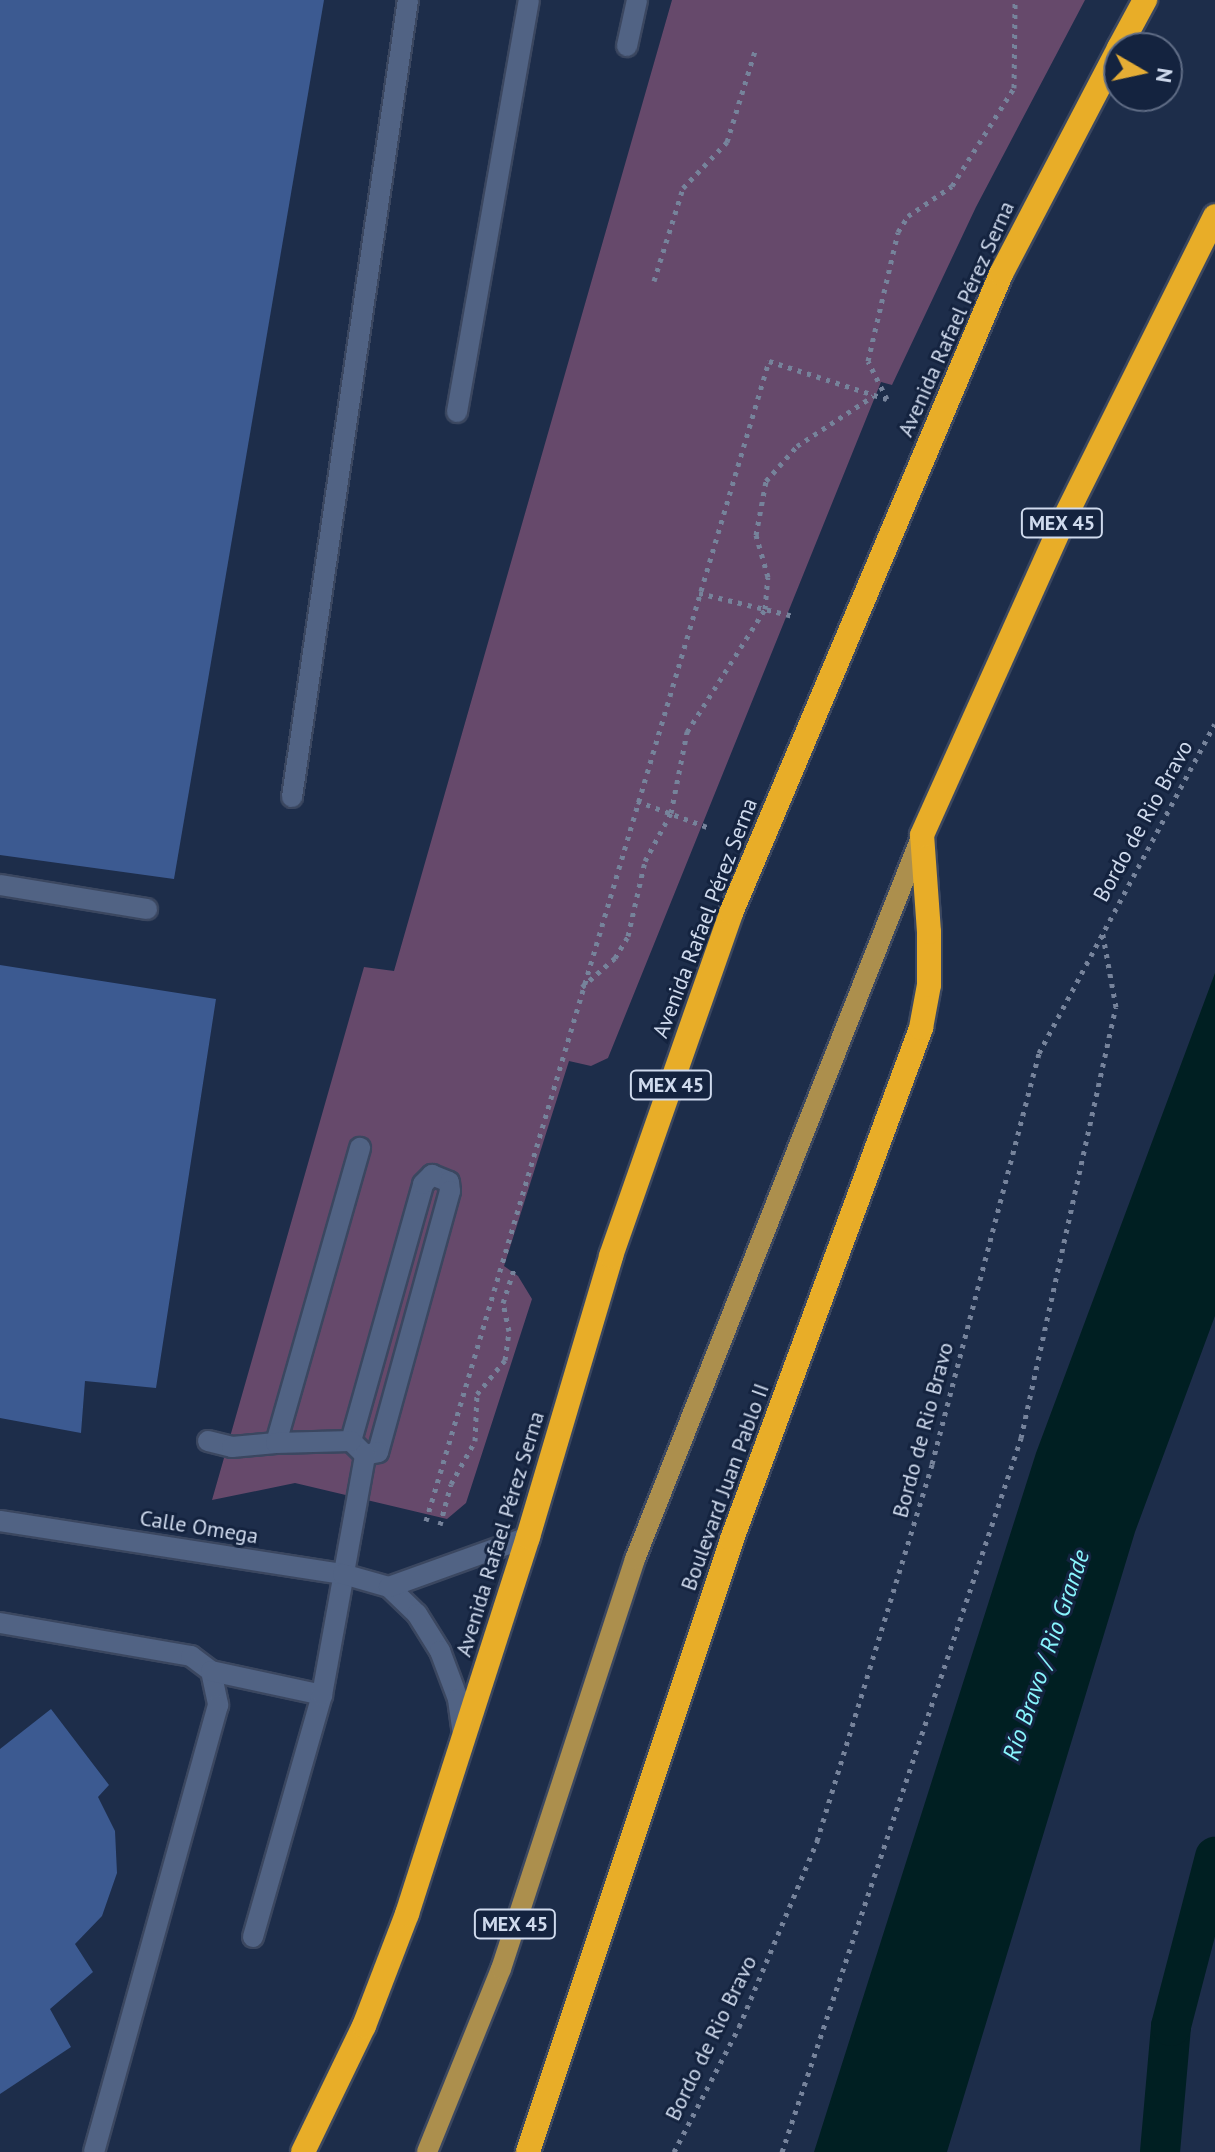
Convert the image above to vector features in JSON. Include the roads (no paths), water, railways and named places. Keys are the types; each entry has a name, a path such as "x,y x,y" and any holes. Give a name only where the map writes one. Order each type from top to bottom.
{"highway":[{"name":"Avenida Rafael Pérez Serna","path":"1128,32 1145,0"},
{"name":"Avenida Rafael Pérez Serna","path":"303,2152 364,2026 464,1742 611,1256 731,913 1001,274 1103,79"},
{"name":"MEX 45","path":"922,835 1065,517 1215,216"},
{"name":"Boulevard Juan Pablo II","path":"528,2152 732,1539 921,1028 929,972 922,835"}],"main road":[{"name":"MEX 45","path":"427,2152 501,1969 588,1691 698,1394 922,835"}],"street":[{"path":"292,797 408,0"},
{"path":"457,412 529,0"},
{"path":"627,46 637,0"},
{"path":"0,885 147,909"},
{"path":"276,1443 360,1148"},
{"path":"208,1441 232,1447 276,1443 358,1448 378,1452 450,1191 442,1176 432,1175 423,1184 358,1448 343,1574 322,1695 253,1937"},
{"name":"Calle Omega","path":"0,1521 343,1574 389,1587"},
{"path":"464,1742 458,1699 440,1651 417,1614 389,1587 528,1537"},
{"path":"0,1623 191,1656 211,1671 322,1695"},
{"path":"94,2152 218,1705 211,1671"}],"water":[{"name":"Río Bravo / Rio Grande","path":"1215,973 1215,1316 1135,1532 947,2152 814,2152 1036,1453"}],"waterway":[{"path":"1160,2152 1171,2026 1215,1857"}]}
